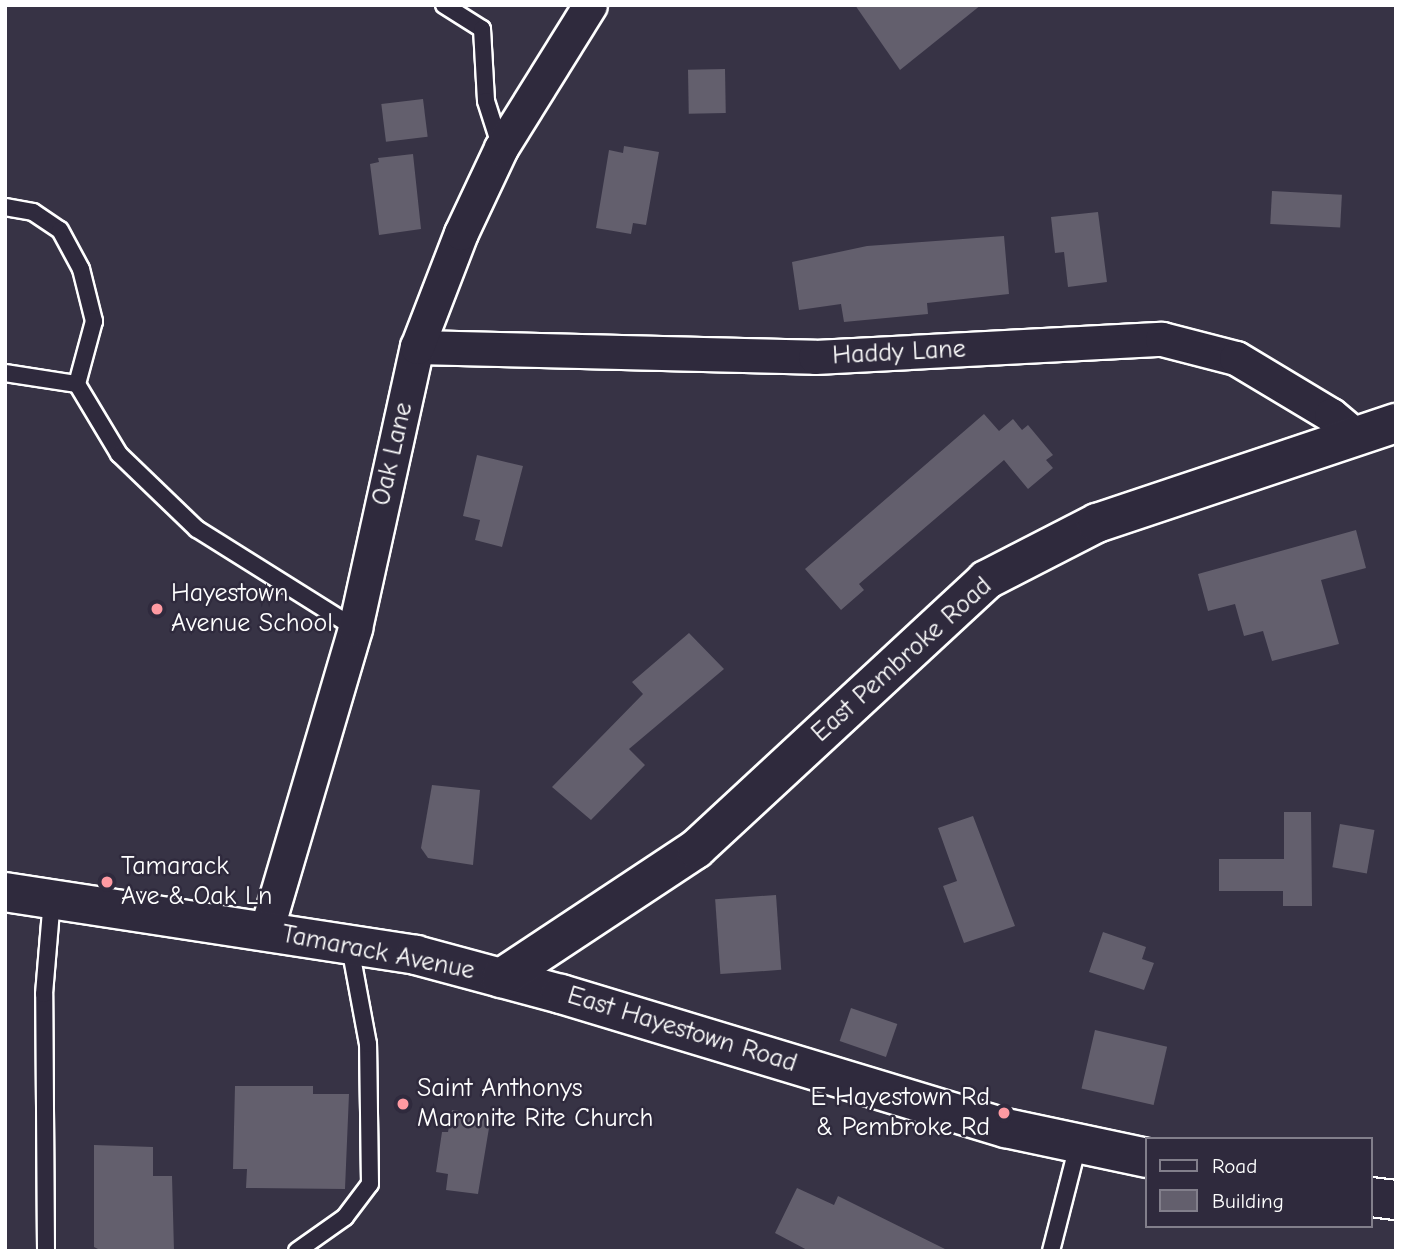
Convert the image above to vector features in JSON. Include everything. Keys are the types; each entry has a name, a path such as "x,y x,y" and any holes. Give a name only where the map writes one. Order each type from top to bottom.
{"street":[{"name":"Oak Lane","path":"266,931 355,628 417,347 461,233 501,148 590,5"},
{"name":"Haddy Lane","path":"417,347 815,357 1162,339 1236,358 1331,415 1355,435"},
{"name":"East Pembroke Road","path":"501,978 696,849 986,580 1097,523 1396,423"},
{"name":"Tamarack Avenue","path":"5,892 416,955 501,978"},
{"name":"East Hayestown Road","path":"501,978 1006,1128 1146,1158"},
{"path":"1373,1197 1396,1200"}],"lane":[{"path":"444,5 482,29 486,102 501,148"},
{"path":"5,207 33,212 60,230 81,269 94,321 77,384 119,454 197,529 355,628"},
{"path":"5,373 77,384"},
{"path":"46,1251 44,995 52,899"},
{"path":"297,1251 345,1217 370,1184 368,1044 349,944"},
{"path":"1051,1251 1078,1145"}],"building":[{"path":"855,5 981,5 900,70"},
{"path":"725,69 726,113 689,114 688,70"},
{"path":"423,99 428,137 386,142 381,104"},
{"path":"624,146 659,152 646,225 633,223 631,234 596,228 609,150 623,153"},
{"path":"413,154 421,229 379,235 370,164 379,162 378,158"},
{"path":"1272,191 1342,195 1340,228 1270,224"},
{"path":"1098,212 1107,282 1068,287 1064,252 1055,253 1051,217"},
{"path":"1004,236 1009,294 927,303 928,314 844,322 841,304 799,310 792,262 867,246"},
{"path":"984,414 999,431 1013,419 1022,430 1028,425 1053,455 1046,460 1053,468 1028,489 1004,460 859,584 864,590 841,610 805,569"},
{"path":"477,455 523,466 502,547 475,540 480,520 463,516"},
{"path":"1356,530 1366,568 1321,580 1339,644 1272,661 1263,631 1244,636 1235,604 1208,611 1198,574"},
{"path":"689,633 724,669 629,749 645,765 591,820 552,787 643,694 632,682"},
{"path":"432,785 480,790 473,865 428,858 421,848"},
{"path":"1284,812 1311,812 1312,906 1283,906 1283,891 1219,891 1219,859 1284,859"},
{"path":"973,816 1015,926 964,943 943,886 957,881 938,828"},
{"path":"1340,824 1374,830 1367,873 1332,867"},
{"path":"776,895 781,970 720,974 715,899"},
{"path":"1103,932 1146,947 1142,959 1154,963 1144,990 1089,972"},
{"path":"851,1008 897,1024 886,1057 840,1041"},
{"path":"1095,1030 1167,1047 1154,1105 1082,1088"},
{"path":"235,1086 313,1086 313,1094 349,1094 345,1189 246,1188 247,1169 233,1169"},
{"path":"452,1110 491,1116 478,1194 446,1190 448,1174 436,1172 442,1132 448,1132"},
{"path":"94,1145 153,1147 153,1176 172,1176 174,1251 102,1251 94,1247"},
{"path":"797,1188 834,1205 838,1196 949,1251 809,1251 775,1233"}],"place":[{"name":"Hayestown Avenue School","path":"157,609"},
{"name":"Tamarack Ave & Oak Ln","path":"107,882"},
{"name":"Saint Anthonys Maronite Rite Church","path":"403,1104"},
{"name":"E Hayestown Rd & Pembroke Rd","path":"1004,1113"}]}
